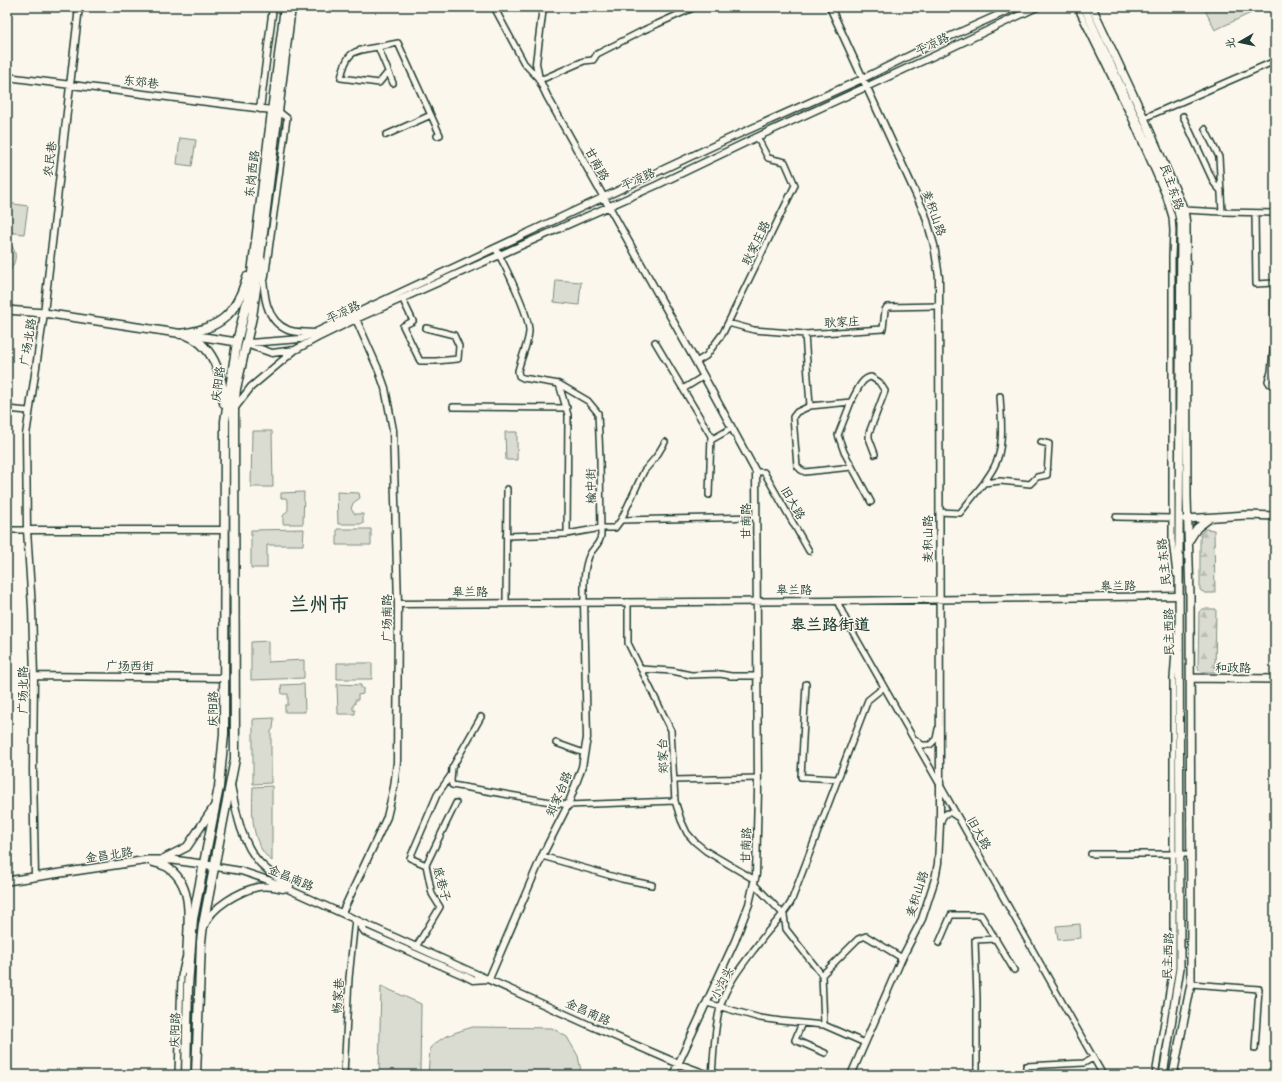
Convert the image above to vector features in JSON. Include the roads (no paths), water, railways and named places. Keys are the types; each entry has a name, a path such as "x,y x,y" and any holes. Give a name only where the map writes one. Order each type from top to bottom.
{"main road":[{"name":"东岗西路","path":"275,111 285,7"},
{"name":"东岗西路","path":"246,344 253,313 258,247 275,111 291,7"},
{"name":"民主东路","path":"1084,7 1177,207 1181,224 1176,519 1179,596"},
{"name":"民主东路","path":"1092,7 1144,118 1184,210 1186,224 1187,498 1189,518 1190,596"},
{"name":"东岗西路","path":"236,342 250,289 258,247"},
{"path":"180,334 224,319 238,302 258,247"},
{"name":"平凉路","path":"7,310 44,314 246,344"},
{"path":"180,334 197,340 209,351 218,371 224,395 225,421"},
{"name":"庆阳路","path":"196,1075 201,942 215,805 219,787 224,740 225,421 236,342"},
{"name":"庆阳路","path":"186,1075 188,986 193,919 209,865 235,759 234,409 236,389 246,344"},
{"path":"1176,519 1210,518 1216,516 1275,516"},
{"path":"1189,540 1197,528 1210,518"},
{"name":"皋兰路","path":"1179,596 1190,596"},
{"name":"民主西路","path":"1163,1075 1180,968 1177,854 1179,596"},
{"name":"民主西路","path":"1173,1075 1191,984 1190,596"},
{"name":"和政路","path":"1190,678 1275,679"},
{"path":"163,859 187,847 215,805"},
{"name":"金昌北路","path":"7,881 148,860 163,859 209,865"},
{"path":"148,860 166,867 182,881 186,893 188,908 185,956 188,986"}],"street":[{"name":"农民巷","path":"44,314 79,7"},
{"path":"260,109 273,7"},
{"path":"494,7 524,63 539,79 545,78 584,61 593,60 597,54 644,30 695,7"},
{"name":"甘南路","path":"542,7 536,63 539,79 547,96 756,472 758,676 756,874 749,904 735,940 674,1075"},
{"name":"麦积山路","path":"830,7 925,214 934,245 939,277 940,785 938,863 935,879 922,918 902,958 851,1075"},
{"name":"平凉路","path":"246,344 302,339 728,139 862,79 940,41 1016,7"},
{"name":"平凉路","path":"246,344 272,353 295,350 356,319 608,205 656,185 1037,7"},
{"name":"民主东路","path":"1079,7 1080,14 1131,117 1166,197 1172,217 1176,519"},
{"path":"388,72 379,83 342,78 344,64 350,54 359,50 378,48 398,43 440,135 437,136"},
{"path":"378,48 393,82"},
{"path":"1144,118 1275,61"},
{"name":"东郊巷","path":"7,77 275,111"},
{"name":"东岗西路","path":"264,284 286,118 275,111"},
{"path":"386,135 431,115"},
{"path":"1183,116 1214,183 1221,191"},
{"path":"1205,129 1219,157 1222,212"},
{"name":"耿家庄路","path":"696,362 706,356 723,333 795,185 785,162 768,158 757,137"},
{"path":"1184,210 1275,213"},
{"path":"1255,213 1256,284 1274,283 1275,307 1273,353 1271,372 1268,381 1270,384 1275,386"},
{"path":"258,247 265,296 273,319 290,331 315,333"},
{"name":"榆中街","path":"495,248 526,316 528,326 529,333 518,371 518,376 559,384 588,401 598,413 601,528 600,541 590,554 585,569 584,602"},
{"path":"1172,257 1180,258"},
{"path":"402,298 413,321 404,326 420,361 458,359 459,346 454,335 426,328"},
{"name":"耿家庄","path":"728,323 754,330 805,334 883,329 885,310 887,306 939,306"},
{"name":"广场北路","path":"35,876 34,676 32,608 27,530 26,435 28,411 44,314"},
{"name":"广场南路","path":"342,913 387,817 394,787 397,762 398,604 393,430 390,406 385,388 356,319"},
{"path":"805,334 810,406"},
{"path":"655,342 711,436 709,495"},
{"path":"234,409 251,387 295,350"},
{"path":"683,389 704,376"},
{"path":"871,502 844,452 838,435 851,402 863,380 867,377 871,377 878,382 885,391 869,433 869,438 875,454"},
{"name":"榆中街","path":"559,384 568,415 567,534"},
{"path":"939,512 960,513 984,483 995,466 1001,436 1000,396"},
{"path":"851,402 810,406 798,412 793,417 797,466 801,470 805,472 852,467"},
{"path":"453,407 566,408"},
{"path":"7,409 28,411"},
{"path":"711,440 732,428"},
{"path":"506,536 567,534 601,528 615,528 621,520 644,471 666,442"},
{"path":"984,483 1000,481 1030,484 1037,477 1047,475 1049,444 1041,442"},
{"name":"旧大路","path":"756,472 764,472 809,551"},
{"path":"506,603 507,489"},
{"path":"621,520 757,517"},
{"path":"1116,517 1176,519"},
{"path":"7,530 225,530"},
{"name":"皋兰路","path":"398,604 757,602 1179,596"},
{"name":"旧大路","path":"837,601 847,622 1103,1075"},
{"name":"郑家台路","path":"490,979 542,856 568,806 582,767 587,738 584,602"},
{"name":"郑家台","path":"628,602 628,643 671,730 676,801 681,820 687,833 706,851 754,882 784,915"},
{"path":"641,670 672,671 691,675 720,674 731,676 758,676"},
{"name":"广场西街","path":"34,676 225,678"},
{"path":"806,684 801,777 837,779"},
{"name":"小沟头","path":"711,1075 720,1007 727,989 764,935 784,915 791,902 868,700 884,687"},
{"path":"481,717 452,768 452,785 568,806 676,801"},
{"path":"910,732 914,739 922,745 930,745 934,742 937,735 940,718"},
{"path":"556,744 584,753"},
{"path":"426,865 410,858 436,795 452,774"},
{"path":"674,780 758,778"},
{"path":"231,780 235,809 246,843 260,863 299,893"},
{"name":"底巷子","path":"416,947 440,907 432,894 426,865 456,803"},
{"path":"939,836 942,819 946,813 953,813 961,822"},
{"path":"1091,854 1191,854"},
{"name":"民主西路","path":"1155,1075 1173,968 1177,854"},
{"path":"542,856 622,879 652,885"},
{"name":"金昌南路","path":"209,865 254,874 490,979 589,1025 679,1064 711,1075"},
{"path":"201,942 206,923 210,915 220,906 239,894 259,887 280,888 299,893"},
{"path":"784,915 786,929 822,975 824,1024"},
{"path":"939,943 951,915 981,915 1014,970"},
{"name":"金昌南路","path":"355,919 365,932 473,980 490,979"},
{"name":"畅家巷","path":"344,1075 349,978 355,919"},
{"path":"822,975 858,939 866,936 902,958"},
{"path":"977,1069 975,940 996,939"},
{"path":"178,1075 181,976 185,956"},
{"path":"1191,984 1259,989 1254,1049"},
{"path":"707,1003 760,1018 802,1024 824,1024 865,1043"},
{"path":"802,1024 795,1040 825,1053"},
{"path":"1026,1075 1026,1066 1084,1063 1093,1058"},
{"name":"金昌南路","path":"679,1064 695,1075"}],"district":[{"name":"兰州市","path":"319,604"},
{"name":"皋兰路街道","path":"830,624"}]}
